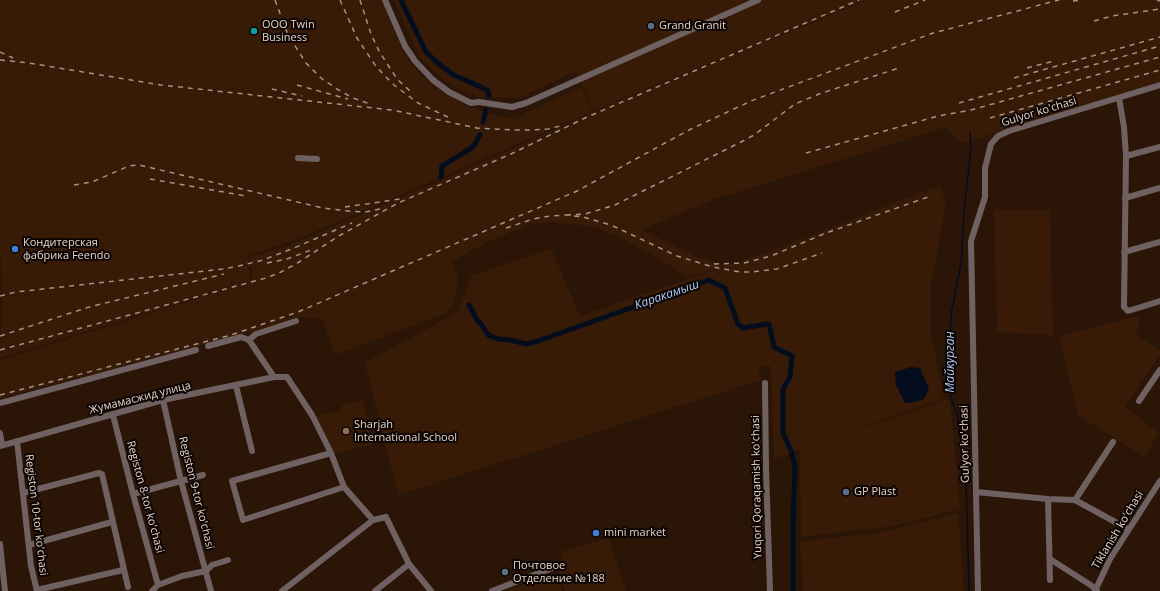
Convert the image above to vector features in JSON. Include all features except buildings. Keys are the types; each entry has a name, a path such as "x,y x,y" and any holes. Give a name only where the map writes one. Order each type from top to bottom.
{"street":[{"path":"385,0 405,46 415,61 433,80 449,92 471,103 479,102 512,107 526,103 758,0"},
{"name":"Gulyor ko'chasi","path":"978,591 971,241 985,197 985,168 992,144 998,136 1009,131 1160,85"},
{"path":"1119,98 1124,127 1126,156 1124,307 1128,311 1160,301"},
{"path":"1126,156 1160,147"},
{"path":"298,158 317,159"},
{"path":"1125,198 1160,188"},
{"path":"1124,252 1160,242"},
{"path":"249,340 256,334 296,321"},
{"path":"208,346 241,337 249,340 274,377"},
{"path":"0,403 196,350"},
{"path":"1139,401 1160,370"},
{"name":"Жумамасжид улица","path":"1,446 163,400 274,377 287,377 312,415 331,453"},
{"name":"Yuqori Qoraqamish ko'chasi","path":"765,383 770,591"},
{"path":"236,386 252,451"},
{"name":"Registon 9-tor ko'chasi","path":"163,400 181,481 211,591"},
{"name":"Registon 8-tor ko'chasi","path":"113,415 158,585"},
{"path":"0,433 1,446"},
{"name":"Registon 10-tor ko'chasi","path":"17,441 31,566 37,591"},
{"path":"1075,500 1113,442"},
{"path":"344,488 243,520 232,481 331,453 344,488 373,520"},
{"path":"23,493 100,473 128,587"},
{"path":"133,494 202,475"},
{"name":"Tiklanish ko'chasi","path":"1096,590 1106,566 1128,529 1160,481"},
{"path":"976,492 1075,500 1128,529"},
{"path":"1048,499 1050,580"},
{"path":"389,510 386,517 409,564 431,591"},
{"path":"282,591 373,520 386,517"},
{"path":"29,545 112,522"},
{"path":"0,544 5,591"},
{"path":"1050,559 1096,590"},
{"path":"152,591 158,585 182,576 206,571 212,565 228,560"},
{"path":"375,591 409,564"},
{"path":"492,591 560,565"},
{"path":"37,591 123,570"}],"shaded area":[{"path":"0,0 381,0 405,56 421,75 437,88 471,108 505,118 514,118 581,87 593,111 297,239 248,256 250,279 253,278 249,257 286,247 512,149 594,111 869,0 1160,0 1160,84 962,143 953,136 947,127 715,199 641,230 698,257 727,265 686,278 672,266 621,238 591,226 552,222 534,223 491,240 453,261 458,279 454,304 446,313 335,355 322,319 297,317 237,336 0,398 0,360 234,287 233,281 231,281 231,287 0,358 2,298 0,243"},
{"path":"394,0 867,0 594,110 575,71 519,98 477,97 457,88 442,79 419,57"},
{"path":"940,185 946,204 931,284 931,334 944,398 774,459 771,366 758,367 761,380 398,495 365,363 458,312 471,276 551,248 580,316 785,246"},
{"path":"994,209 1050,210 1053,335 997,332"},
{"path":"1138,316 1140,325 1135,334 1160,350 1160,355 1125,407 1159,433 1144,457 1078,415 1059,336"},
{"name":"Sharjah International School","path":"363,400 373,444 334,454 315,417 342,409 342,405"},
{"path":"943,400 950,400 960,508 917,520 880,528 801,537 800,450"},
{"path":"958,513 964,591 803,591 800,542 882,532"},
{"path":"609,538 626,591 565,591 559,574 563,551"},
{"path":"555,573 562,591 506,591"}],"water":[{"path":"911,367 920,368 929,389 924,399 911,403 905,403 896,385 895,372"}],"waterway":[{"name":"Каракамыш","path":"401,0 426,52 452,74 488,91 489,96"},
{"name":"Каракамыш","path":"483,122 486,110"},
{"name":"Майкурган","path":"969,591 966,479 957,413 951,399 950,357 951,314 961,264 964,212 971,147 970,133"},
{"name":"Каракамыш","path":"441,177 442,166 473,147 480,135"},
{"name":"Каракамыш","path":"469,305 477,320 488,335 498,339 511,340 526,344 709,280 725,288 738,324 743,328 769,324 774,347 792,356 790,377 783,389 783,433 795,465 793,591"}],"railway":[{"path":"275,0 288,35 306,63 321,78 337,89 353,98 370,104"},
{"path":"340,0 357,38 375,65 384,75 394,85 418,103 450,118"},
{"path":"360,0 371,34 379,51 397,79 410,91"},
{"path":"0,350 266,278 281,272 337,237 398,203 511,154 585,118 859,0"},
{"path":"895,12 925,0"},
{"path":"0,395 231,335 298,312 577,191 689,130 751,101 933,33 1059,0"},
{"path":"1073,1 1082,0"},
{"path":"1094,21 1112,16 1160,9"},
{"path":"1014,78 1160,37"},
{"path":"959,103 1160,46"},
{"path":"0,52 13,58"},
{"path":"806,153 938,116 971,110 1160,57"},
{"path":"0,60 29,63 161,85 392,110 477,128 532,130 548,129 560,126"},
{"path":"1027,68 1054,61"},
{"path":"566,215 585,214 615,205 754,135 795,104 819,94 899,68"},
{"path":"990,118 1160,70"},
{"path":"297,85 348,99"},
{"path":"272,89 302,96"},
{"path":"74,185 92,182 129,166 139,165 323,208 365,212 385,208"},
{"path":"150,179 246,196"},
{"path":"714,264 744,263 771,256 826,233 928,197"},
{"path":"345,207 400,199"},
{"path":"506,228 533,219 550,216 566,215 583,217 611,225 677,256 713,267 740,272 777,269 822,253"},
{"path":"0,296 16,292 239,266 263,260 352,223"},
{"path":"267,263 287,259 311,250"},
{"path":"0,336 89,307 224,274"}],"place":[{"name":"Grand Granit","path":"651,26"},
{"name":"ООО Twin Business","path":"254,31"},
{"name":"Кондитерская фабрика Feendo","path":"15,249"},
{"name":"Sharjah International School","path":"346,431"},
{"name":"GP Plast","path":"846,492"},
{"name":"mini market","path":"596,533"},
{"name":"Почтовое Отделение №188","path":"505,572"}]}
